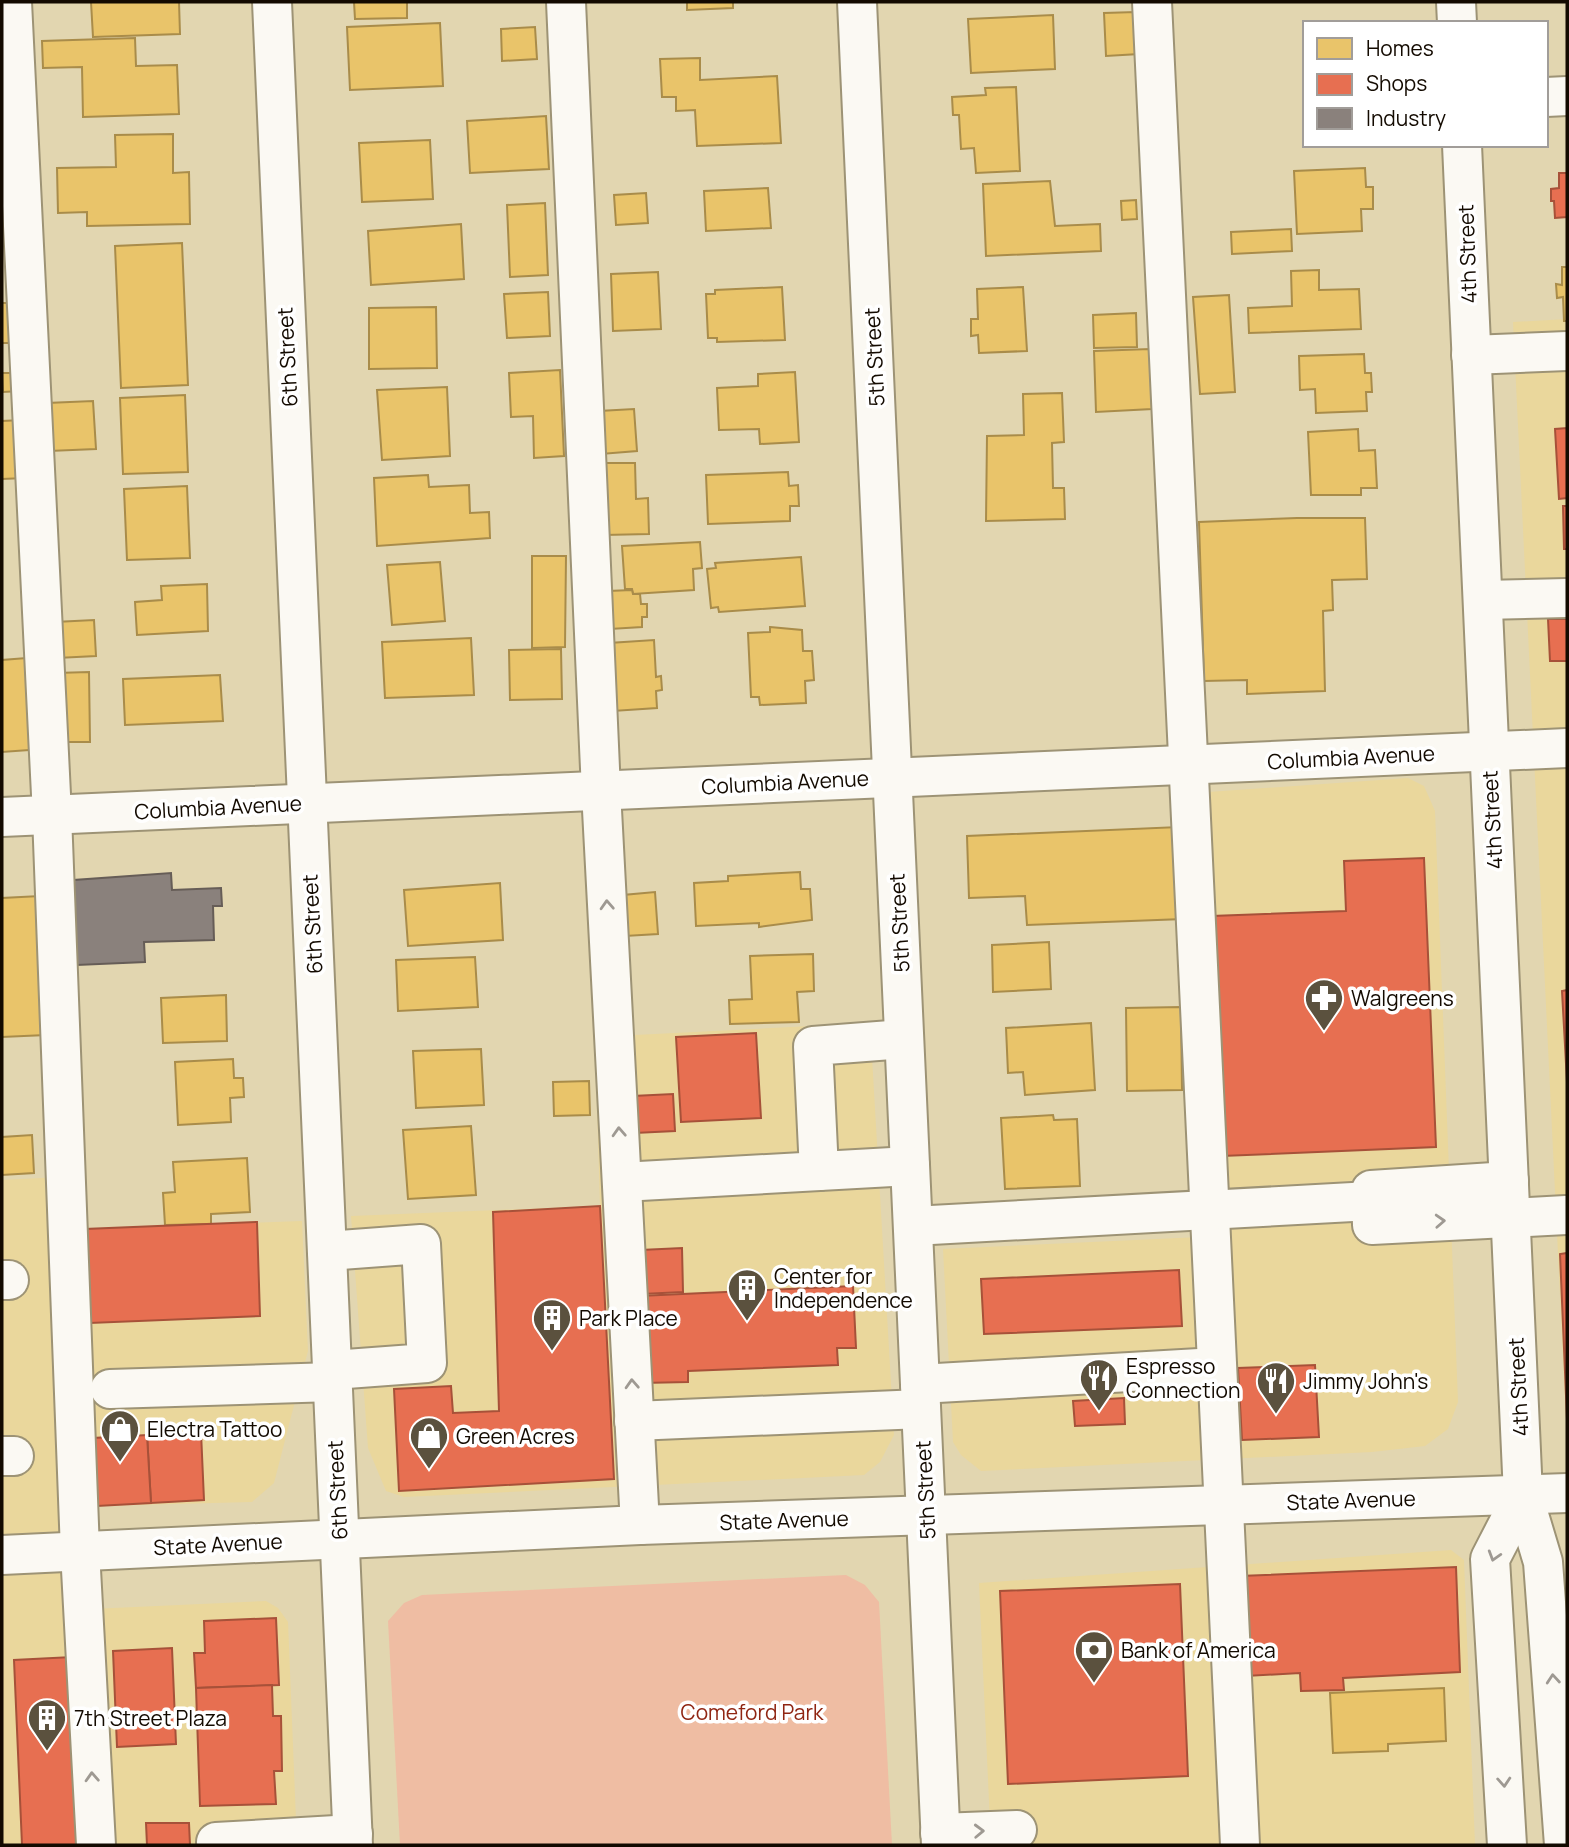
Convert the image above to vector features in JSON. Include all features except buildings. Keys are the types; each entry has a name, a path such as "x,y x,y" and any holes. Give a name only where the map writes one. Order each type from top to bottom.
{"street":[{"path":"12,2 52,815 80,1551 96,1845"},
{"name":"6th Street","path":"272,2 353,1839"},
{"path":"566,2 601,791 640,1525"},
{"name":"5th Street","path":"858,2 941,1839"},
{"path":"1152,2 1240,1845"},
{"path":"1456,2 1457,21"},
{"path":"1548,97 1567,96"},
{"name":"4th Street","path":"1462,147 1523,1495 1544,1562 1565,1797 1564,1845"},
{"path":"1471,355 1567,351"},
{"path":"1483,600 1567,598"},
{"name":"Columbia Avenue","path":"2,817 1567,748"},
{"path":"819,1171 813,1045 904,1039"},
{"path":"622,1182 910,1166"},
{"path":"1371,1205 1509,1181"},
{"path":"913,1226 1209,1209 1371,1205 1511,1218 1566,1215"},
{"path":"110,1389 333,1376 427,1363 421,1244 327,1251"},
{"path":"634,1421 921,1397 1217,1367"},
{"name":"State Avenue","path":"2,1555 640,1525 1567,1493"},
{"name":"4th Street","path":"1507,1845 1490,1559 1523,1495"},
{"path":"941,1839 1017,1830"},
{"path":"216,1842 353,1839"}],"shaded area":[{"path":"1567,319 1567,1440 1513,322"},
{"path":"1408,778 1424,786 1435,811 1458,1402 1448,1429 1425,1446 1372,1452 981,1471 961,1455 953,1442 943,1249 1222,1236 1208,792"},
{"path":"870,1023 894,1435 880,1462 864,1475 404,1497 386,1491 368,1448 351,1216 600,1206 595,1037"},
{"path":"61,1177 89,1845 2,1845 2,1180"},
{"path":"302,1221 308,1351 274,1483 252,1502 97,1506 85,1229"},
{"path":"1451,1550 1464,1560 1475,1845 991,1845 979,1583"},
{"path":"266,1601 278,1608 288,1622 297,1845 102,1845 91,1609"}],"green space":[{"name":"Comeford Park","path":"846,1575 865,1585 879,1602 892,1845 400,1845 388,1621 404,1603 422,1595"}],"place":[{"name":"Walgreens","path":"1324,1032"},
{"name":"Center for Independence","path":"747,1322"},
{"name":"Park Place","path":"552,1352"},
{"name":"Espresso Connection","path":"1099,1412"},
{"name":"Jimmy John's","path":"1276,1415"},
{"name":"Electra Tattoo","path":"120,1463"},
{"name":"Green Acres","path":"429,1470"},
{"name":"Bank of America","path":"1094,1684"},
{"name":"7th Street Plaza","path":"47,1752"}]}
